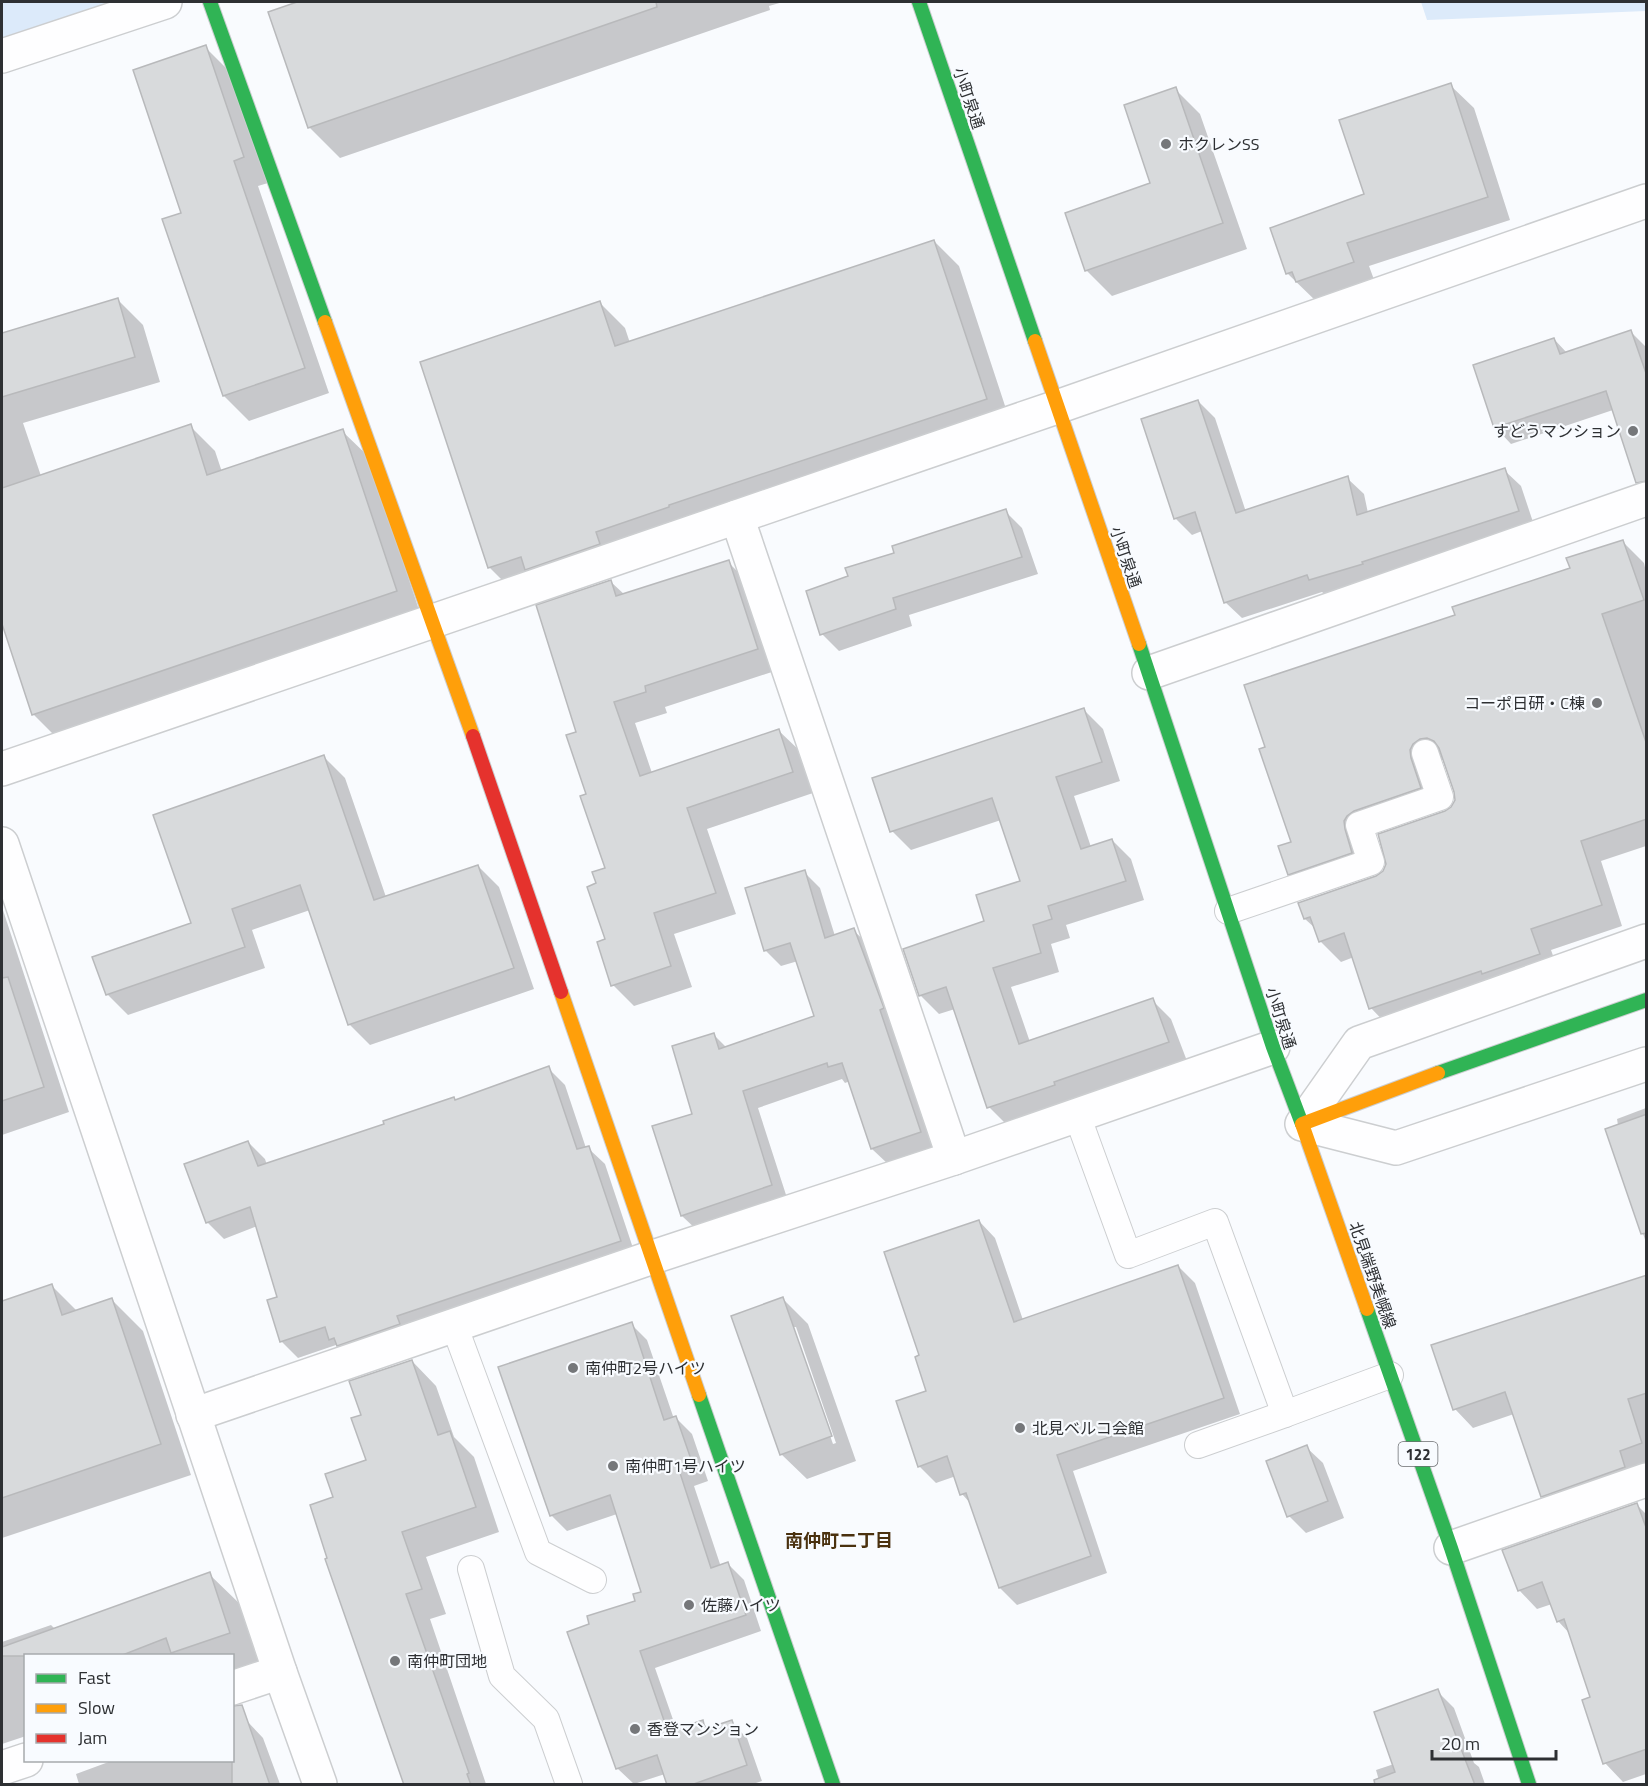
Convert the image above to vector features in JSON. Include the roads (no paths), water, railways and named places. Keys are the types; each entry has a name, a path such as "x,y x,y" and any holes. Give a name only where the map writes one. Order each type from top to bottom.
{"street":[{"path":"2,56 165,2"},
{"path":"210,2 433,621 833,1785"},
{"name":"小町泉通","path":"919,2 1149,673 1273,1047 1302,1124"},
{"path":"2,769 1057,407 1647,201"},
{"path":"1149,673 1647,500"},
{"path":"737,517 954,1158"},
{"path":"2,844 193,1415 320,1785"},
{"path":"1302,1124 1359,1043 1647,941"},
{"path":"1302,1124 1375,1095 1647,1000"},
{"path":"193,1415 653,1257 954,1158 1273,1047"},
{"path":"1302,1124 1396,1148 1647,1064"},
{"name":"北見端野美幌線","path":"1302,1124 1451,1548 1529,1785"},
{"path":"1451,1548 1647,1480"},
{"path":"234,1687 280,1672"},
{"path":"2,1768 24,1761"}],"lane":[{"path":"1228,911 1371,862 1359,825 1440,797 1425,753"},
{"path":"1077,1115 1128,1254 1215,1222 1285,1414"},
{"path":"454,1325 538,1552 593,1580"},
{"path":"1198,1445 1390,1376"},
{"path":"471,1569 502,1676 546,1719 569,1785"}],"place":[{"name":"ホクレンSS","path":"1166,144"},
{"name":"すどうマンション","path":"1633,431"},
{"name":"コーポ日研・C棟","path":"1597,703"},
{"name":"南仲町2号ハイツ","path":"573,1368"},
{"name":"北見ベルコ会館","path":"1020,1428"},
{"name":"南仲町1号ハイツ","path":"613,1466"},
{"name":"佐藤ハイツ","path":"689,1605"},
{"name":"南仲町団地","path":"395,1661"},
{"name":"香登マンション","path":"635,1729"}],"district":[{"name":"南仲町二丁目","path":"839,1540"}]}
